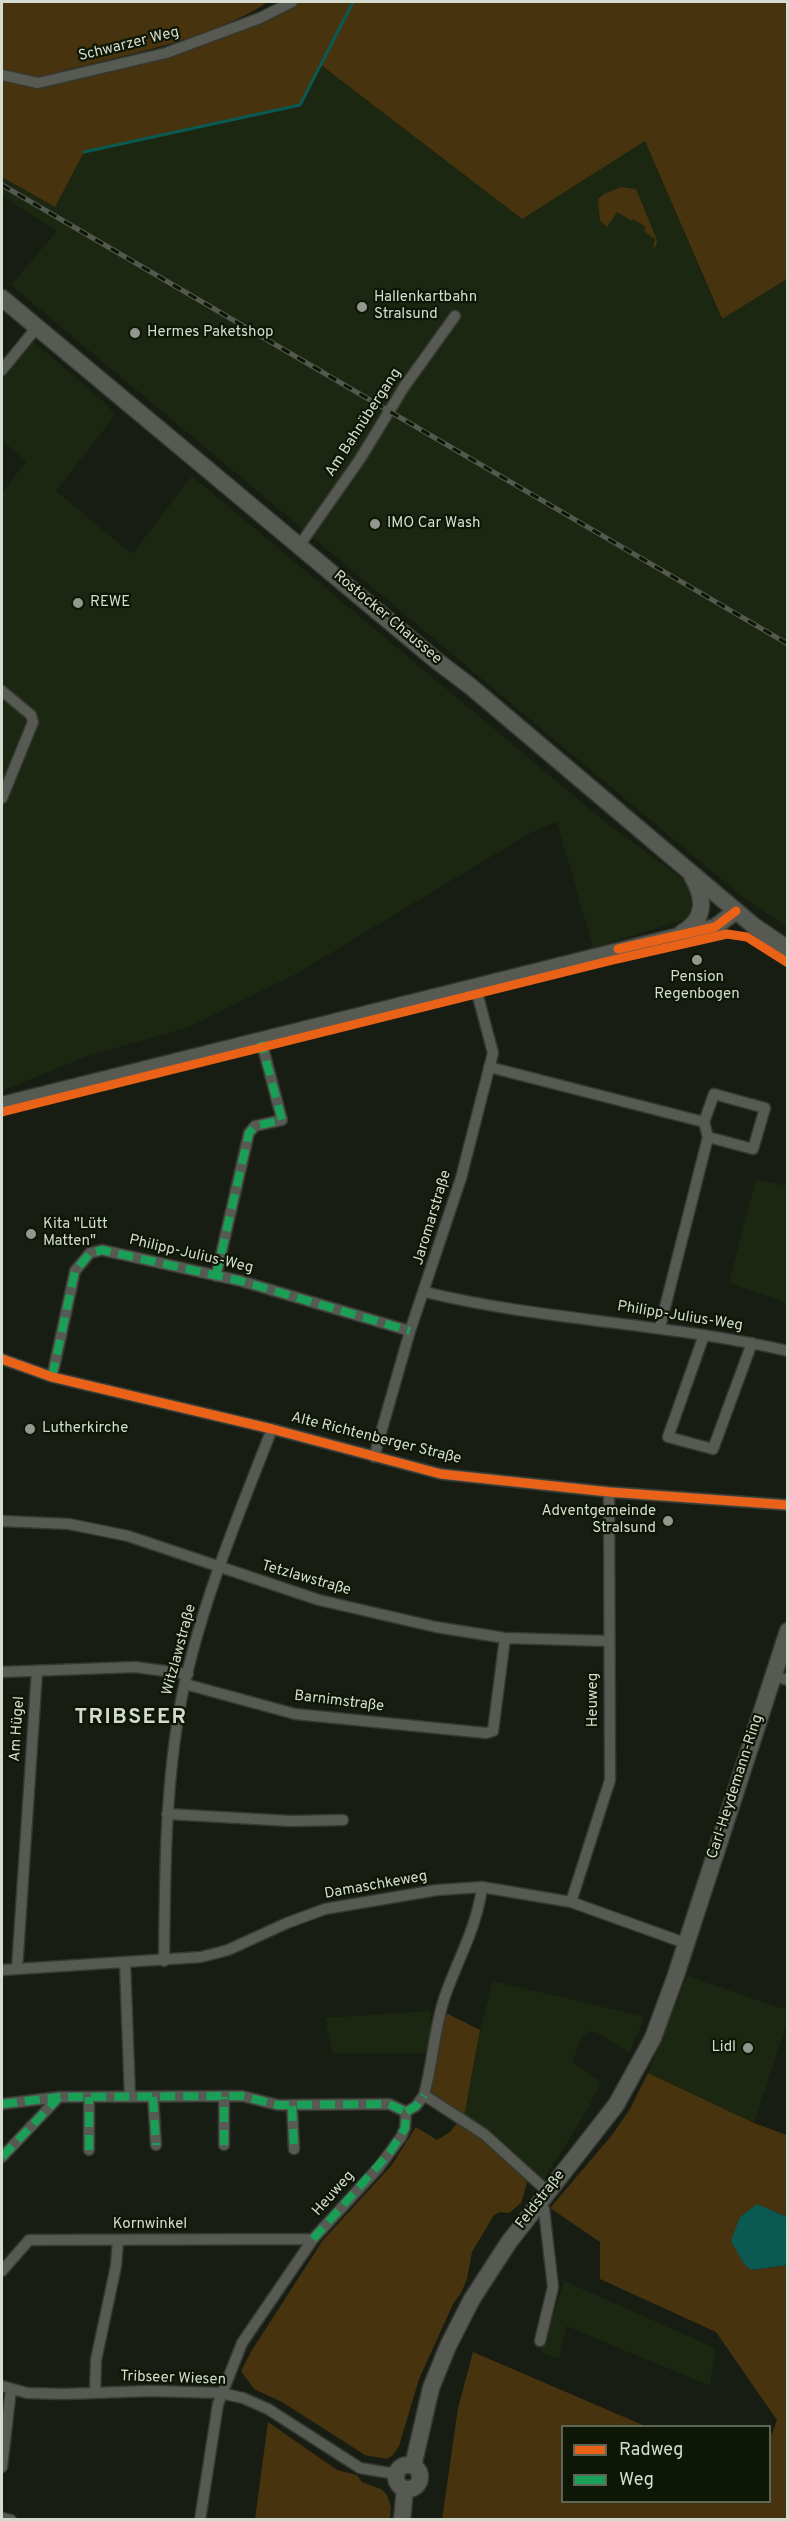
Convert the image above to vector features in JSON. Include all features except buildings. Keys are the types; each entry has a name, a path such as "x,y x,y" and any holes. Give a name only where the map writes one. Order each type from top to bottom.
{"main road":[{"name":"Rostocker Chaussee","path":"2,298 437,661 470,686 685,866 735,911 788,949"},
{"path":"677,935 694,923 702,908 699,888 685,866"},
{"path":"2,1105 475,985 715,927 735,911"},
{"name":"Carl-Heydemann-Ring","path":"685,1943 780,1678 788,1631"},
{"name":"Feldstraße","path":"402,2520 405,2489 413,2489 419,2483 419,2471 413,2466 431,2388 453,2336 489,2272 542,2197 616,2105 633,2077 662,2016 685,1943"},
{"path":"405,2489 397,2482 396,2474 404,2465 413,2466"}],"street":[{"name":"Schwarzer Weg","path":"2,75 38,83 166,53 260,18 292,2"},
{"name":"Am Bahnübergang","path":"299,546 360,459 404,387 455,316"},
{"path":"2,370 37,327"},
{"path":"2,691 31,715 33,722 2,798"},
{"name":"Jaromarstraße","path":"374,1457 411,1331 461,1178 493,1053 475,985"},
{"path":"216,1276 249,1133 255,1126 282,1120 261,1040"},
{"path":"489,1067 704,1122"},
{"path":"660,1328 708,1137 704,1122 714,1094 765,1108 753,1149 708,1137"},
{"name":"Philipp-Julius-Weg","path":"52,1377 75,1271 90,1253 102,1250 216,1276 411,1331"},
{"name":"Philipp-Julius-Weg","path":"425,1292 478,1305 660,1328 788,1351"},
{"path":"704,1335 668,1437 713,1449 752,1343"},
{"name":"Alte Richtenberger Straße","path":"2,1359 52,1377 272,1429 441,1474 609,1492 788,1505"},
{"name":"Witzlawstraße","path":"164,1961 167,1814 187,1679 219,1565 272,1429"},
{"name":"Heuweg","path":"571,1902 610,1780 609,1492"},
{"name":"Tetzlawstraße","path":"2,1521 69,1524 128,1536 219,1565 232,1573 319,1600 436,1627 505,1638 609,1641"},
{"name":"Barnimstraße","path":"2,1672 135,1666 187,1679 296,1714 486,1733 493,1731 505,1638"},
{"name":"Am Hügel","path":"17,1969 38,1671"},
{"path":"167,1814 291,1821 344,1820"},
{"path":"482,1887 479,1909 472,1932 442,2003 424,2095 484,2134 542,2197 553,2287 540,2341"},
{"name":"Damaschkeweg","path":"2,1970 201,1957 228,1950 287,1923 325,1909 436,1890 482,1887 571,1902 685,1943"},
{"path":"125,1963 130,2097"},
{"name":"Heuweg","path":"200,2520 208,2460 221,2393 242,2343 313,2239 390,2152 405,2128 406,2112 421,2101 424,2095"},
{"path":"2,2104 58,2097 242,2096 292,2106 389,2104 406,2112"},
{"path":"2,2157 58,2097"},
{"path":"89,2097 89,2150"},
{"path":"153,2097 156,2145"},
{"path":"224,2097 224,2145"},
{"path":"292,2106 294,2149"},
{"name":"Kornwinkel","path":"2,2271 29,2240 313,2239"},
{"path":"95,2393 96,2360 116,2266 118,2240"},
{"path":"2,2467 6,2388"},
{"name":"Tribseer Wiesen","path":"6,2388 27,2393 221,2393 243,2398 268,2409 360,2468 396,2474"},
{"path":"2,2518 11,2520"}],"shaded area":[{"path":"2,2 268,2 246,15 195,36 61,71 66,81 166,53 292,2 787,2 787,279 722,319 645,141 522,219 321,65 300,105 84,152 55,207 2,177"},
{"path":"321,65 522,219 645,140 721,319 787,279 787,927 745,899 11,285 57,231 2,196 2,177 55,207 84,152 300,106"},
{"path":"621,187 636,189 657,240 653,248 655,239 644,231 646,227 633,219 632,221 617,212 607,227 600,221 598,199"},
{"path":"32,340 106,404 115,415 56,491 132,554 192,476 604,821 686,881 693,897 690,918 593,948 557,822 532,832 294,975 189,1027 87,1056 2,1091 2,493 26,462 2,440 2,378"},
{"path":"756,1179 787,1186 787,1303 729,1283"},
{"path":"687,1976 787,2010 787,2022 754,2123 648,2073"},
{"path":"493,1981 645,2017 629,2053 600,2034 590,2031 582,2037 572,2062 601,2082 584,2116 542,2182 464,2117 480,2030"},
{"path":"431,2011 429,2053 333,2053 325,2018"},
{"path":"444,2012 480,2030 464,2117 432,2096 429,2091 437,2062"},
{"path":"648,2073 754,2123 787,2135 787,2217 757,2204 752,2270 787,2265 787,2519 442,2520 458,2408 473,2352 643,2425 561,2425 561,2503 771,2503 771,2436 777,2420 716,2332 600,2279 600,2242 550,2208 612,2135 630,2109"},
{"path":"458,2122 506,2158 528,2180 521,2203 509,2213 500,2212 494,2215 472,2252 467,2279 453,2304 419,2379 399,2446 387,2459 365,2455 282,2402 254,2389 241,2371 252,2350 323,2240 391,2166 416,2127 437,2140 450,2132"},
{"path":"564,2281 715,2348 710,2386 566,2326 559,2359 541,2352"},
{"path":"268,2422 337,2470 357,2475 362,2482 381,2489 387,2495 391,2507 390,2519 255,2519"}],"water":[{"path":"757,2204 787,2217 787,2265 752,2270 745,2265 731,2241 740,2217"}],"waterway":[{"path":"84,152 300,105 353,2"}],"railway":[{"path":"2,185 788,644"}],"marked path":[{"path":"216,1276 249,1133 255,1126 282,1120 261,1042"},
{"path":"52,1377 75,1271 90,1253 102,1250 241,1281 410,1331"},
{"path":"313,2239 390,2152 405,2128 406,2112 416,2106 424,2095"},
{"path":"2,2157 59,2097 242,2096 278,2105 389,2104 406,2112"},
{"path":"2,2104 59,2097"},
{"path":"89,2097 89,2150"},
{"path":"153,2097 156,2145"},
{"path":"224,2097 224,2145"},
{"path":"292,2106 294,2149"}],"cycle path":[{"path":"618,949 715,927 736,911"},
{"path":"2,1112 609,961 727,934 747,937 788,963"},
{"path":"2,1359 52,1377 272,1429 441,1474 609,1492 788,1505"}],"place":[{"name":"Hallenkartbahn Stralsund","path":"362,307"},
{"name":"Hermes Paketshop","path":"135,333"},
{"name":"IMO Car Wash","path":"375,524"},
{"name":"REWE","path":"78,603"},
{"name":"Pension Regenbogen","path":"697,960"},
{"name":"Kita \"Lütt Matten\"","path":"31,1234"},
{"name":"Lutherkirche","path":"30,1429"},
{"name":"Adventgemeinde Stralsund","path":"668,1521"},
{"name":"Lidl","path":"748,2048"}],"district":[{"name":"TRIBSEER","path":"131,1719"}]}
